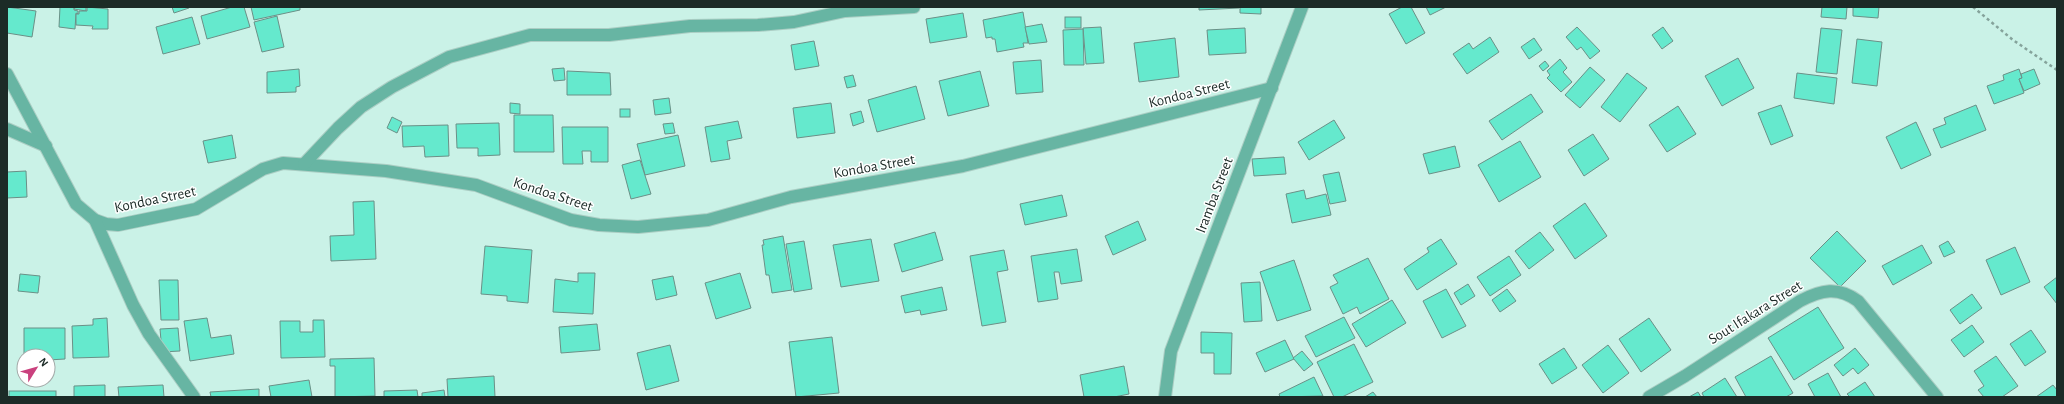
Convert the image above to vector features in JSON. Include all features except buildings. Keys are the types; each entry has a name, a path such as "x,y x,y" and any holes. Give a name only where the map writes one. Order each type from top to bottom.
{"street":[{"path":"304,164 338,128 361,107 392,86 449,57 530,35 609,35 690,26 758,25 794,22 845,11 914,7"},
{"name":"Iramba Street","path":"1164,397 1171,351 1302,7"},
{"name":"Kondoa Street","path":"7,74 76,204 95,220 106,224 118,225 190,211 206,204 252,175 271,166 283,163 400,173 476,185 571,220 599,225 638,227 708,220 791,197 963,166 1272,88"},
{"path":"7,129 46,146"},
{"path":"95,220 133,305 149,334 194,397"},
{"name":"Sout Ifakara Street","path":"1649,397 1685,376 1800,301 1816,293 1835,291 1848,294 1858,301 1937,397"}],"path":[{"path":"1973,7 2013,40 2057,70"}]}
